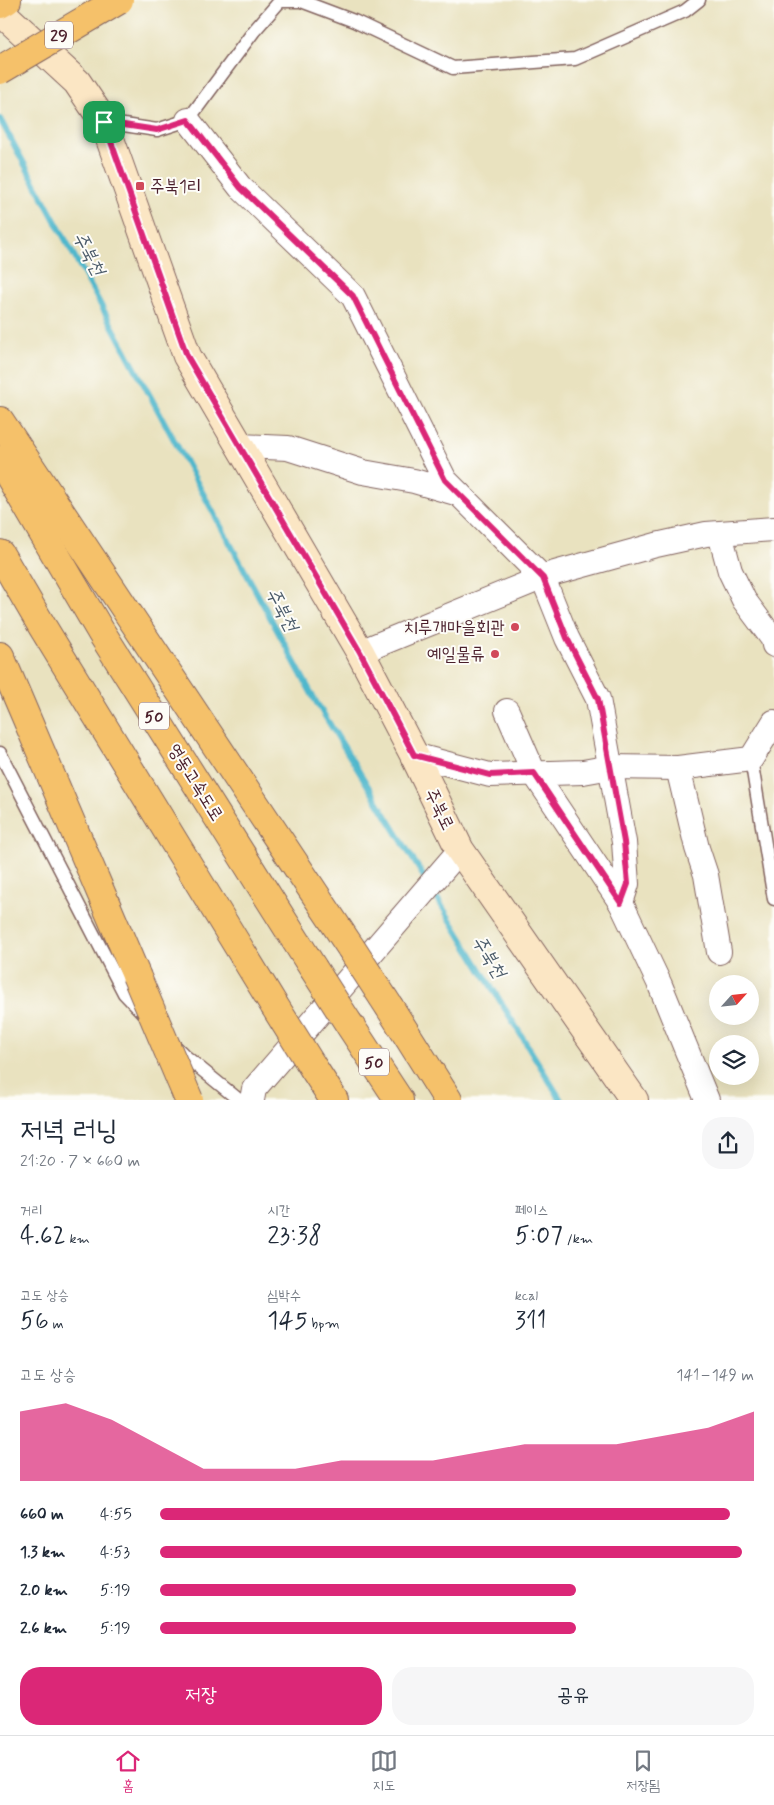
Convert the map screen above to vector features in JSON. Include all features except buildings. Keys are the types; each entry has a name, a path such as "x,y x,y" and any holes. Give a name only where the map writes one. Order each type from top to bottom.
{"highway":[{"path":"0,4 7,0"},
{"name":"29","path":"0,70 118,0"},
{"path":"0,421 351,948 448,1100"},
{"name":"영동고속도로","path":"0,460 101,632 313,968 399,1100"},
{"path":"0,554 47,634 334,1100"},
{"path":"0,656 189,1100"}],"street":[{"name":"주북로","path":"0,10 76,82 104,122 187,356 360,652 414,755 452,859 634,1100"},
{"path":"188,120 240,187 353,296 445,480 543,578 567,638 598,699 624,842 628,884 621,903"},
{"path":"240,446 288,448 363,472 414,481 459,494"},
{"path":"360,652 551,574 656,545 706,534 774,528"},
{"path":"720,534 730,571 744,600 773,639 774,645"},
{"path":"507,711 534,773 621,903 660,985 707,1100"},
{"path":"414,755 490,775 583,772 611,768 678,768 751,759 774,722"},
{"path":"678,768 697,848 706,875 719,952"},
{"path":"252,1100 254,1089 452,859"}],"lane":[{"path":"104,122 157,130 188,120 254,31 280,2 301,1 354,21 453,68 575,59 685,11 699,0"},
{"path":"0,753 124,993 185,1056 239,1100"},
{"path":"751,759 774,899"}],"waterway":[{"name":"주북천","path":"0,119 315,700 427,882"},
{"name":"주북천","path":"432,890 561,1100"}],"place":[{"name":"주북1리","path":"140,186"},
{"name":"치루개마을회관","path":"515,627"},
{"name":"예일물류","path":"495,654"}],"route":[{"path":"188,120 240,187 353,296 445,480 543,578 567,638 598,699 624,842 628,884 621,903 534,773 490,775 414,755 360,652 187,356 104,122 157,130 188,120"}]}
